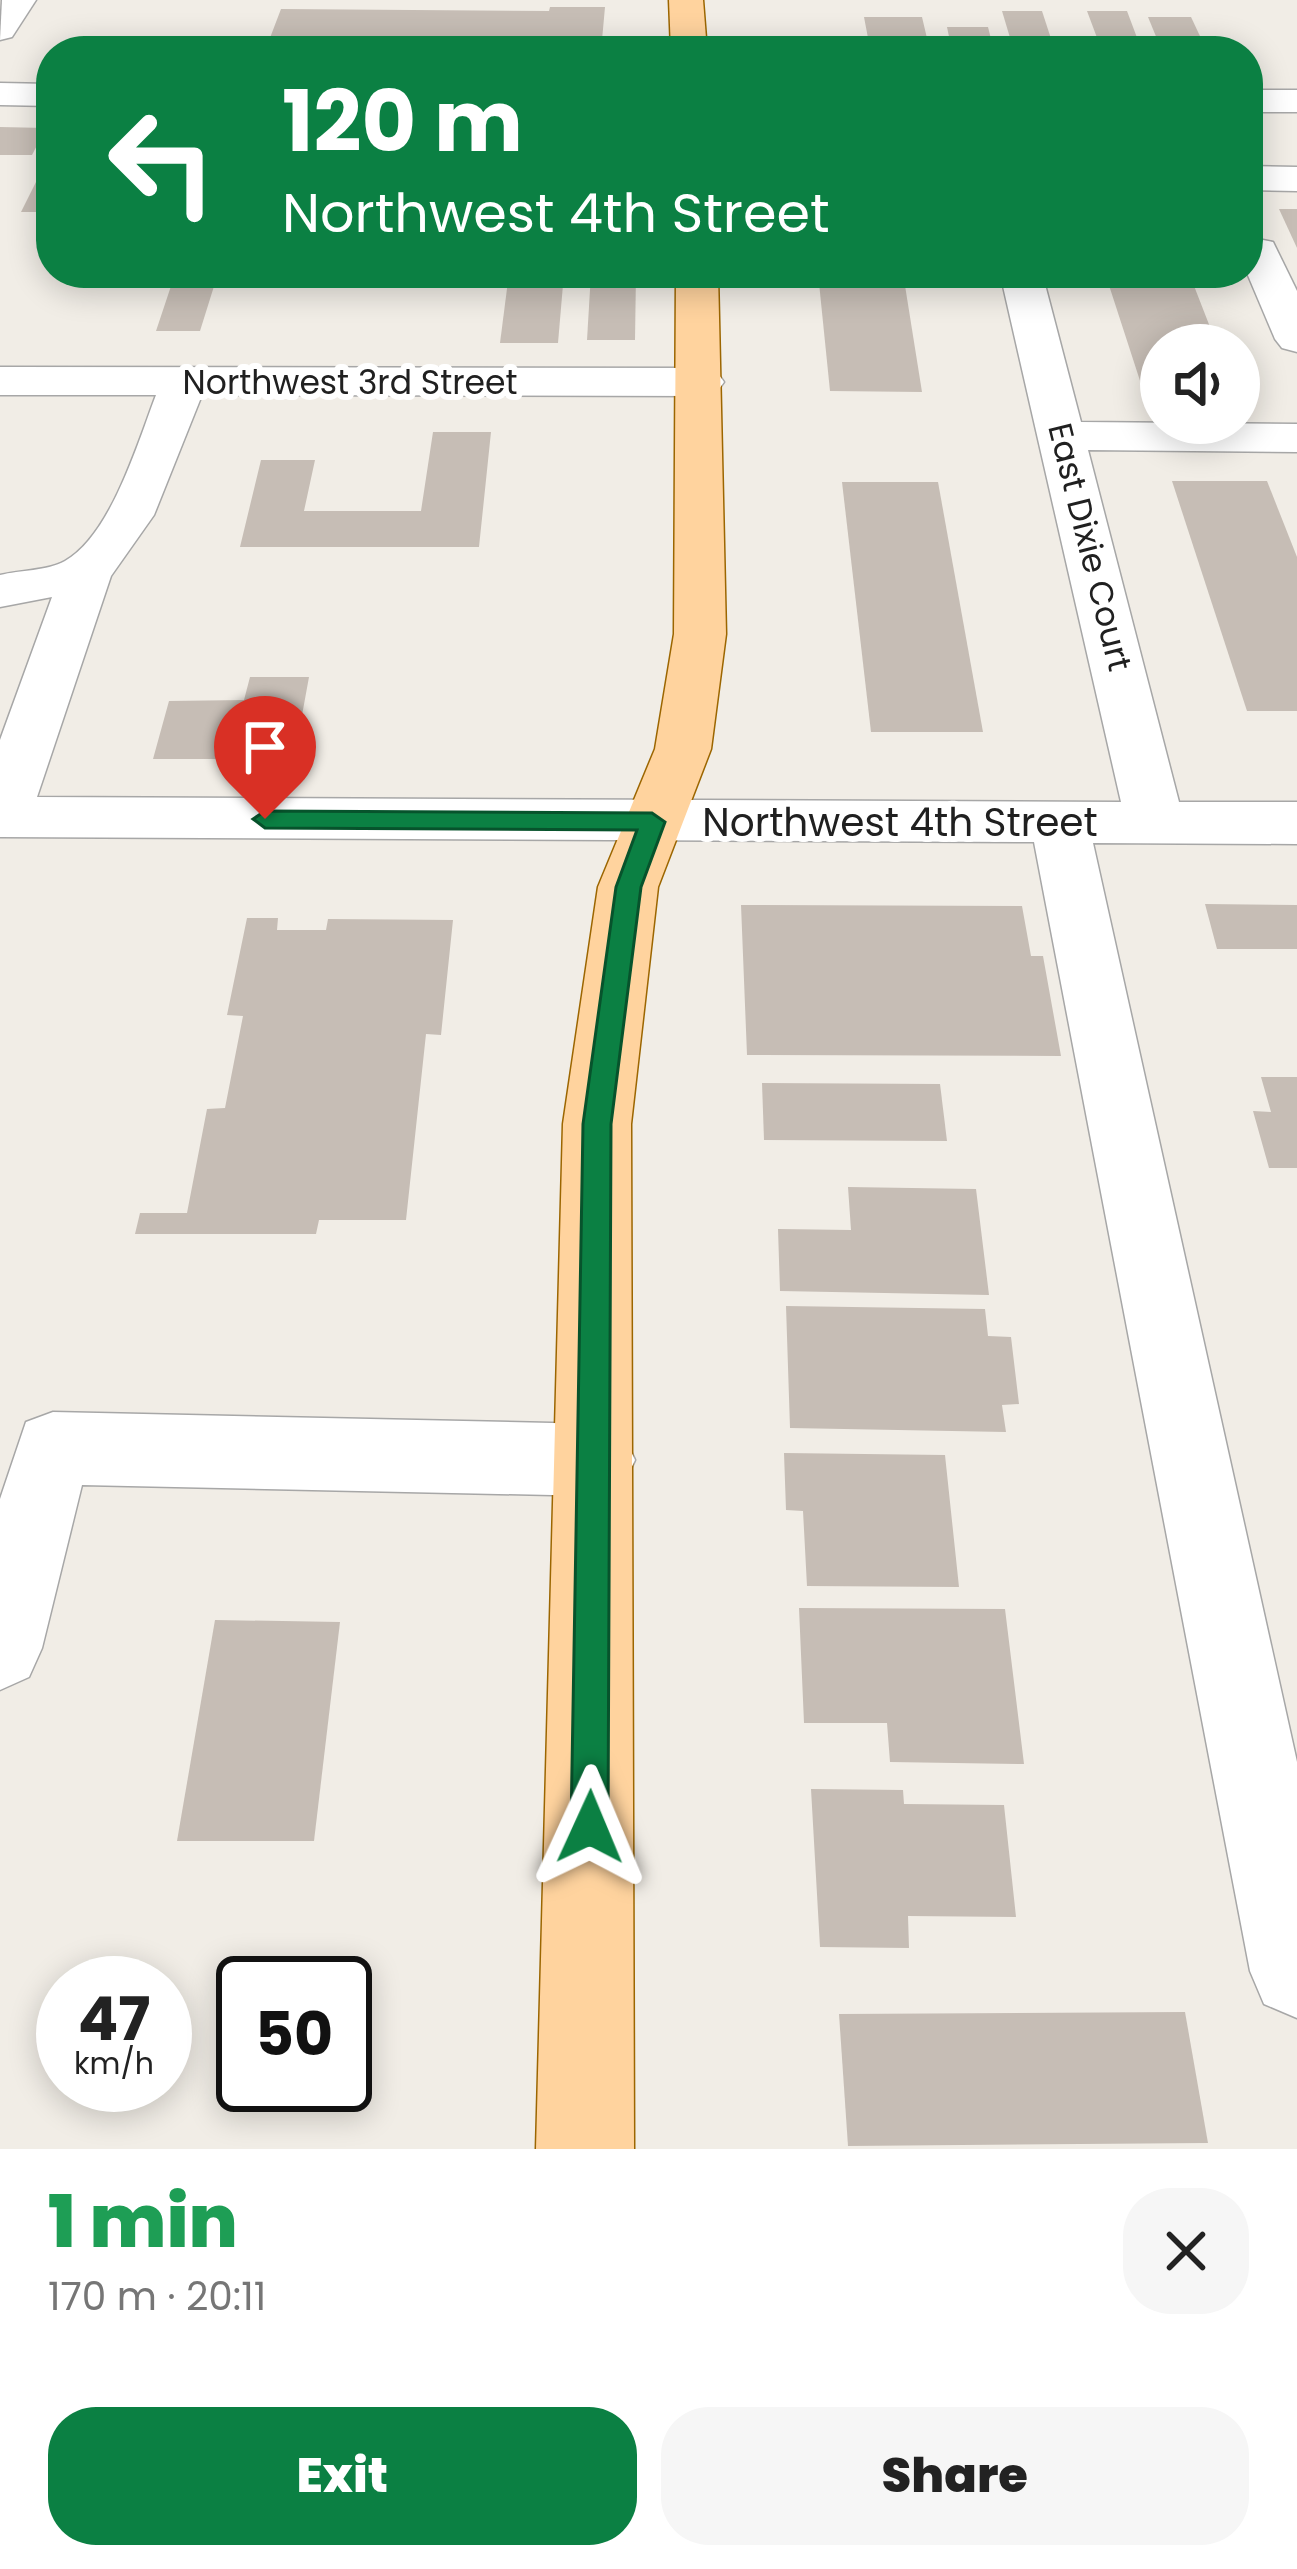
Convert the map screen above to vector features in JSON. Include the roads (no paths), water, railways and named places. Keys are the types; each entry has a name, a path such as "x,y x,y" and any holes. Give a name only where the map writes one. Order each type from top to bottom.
{"main road":[{"path":"686,0 687,36"},
{"path":"585,2149 597,1124 628,887 683,748 700,634 697,288"}],"street":[{"path":"0,30 19,0"},
{"path":"0,94 36,94"},
{"path":"1263,101 1297,101"},
{"path":"1263,178 1297,179"},
{"path":"1263,262 1297,339"},
{"name":"East Dixie Court","path":"1025,288 1156,822"},
{"name":"Northwest 3rd Street","path":"0,381 700,382"},
{"path":"0,818 87,571 130,514 184,382"},
{"path":"1064,436 1297,438"},
{"path":"0,591 87,571"},
{"name":"Northwest 4th Street","path":"0,818 1297,823"},
{"path":"1059,822 1297,1971"},
{"path":"0,1648 53,1448 596,1460"}]}
